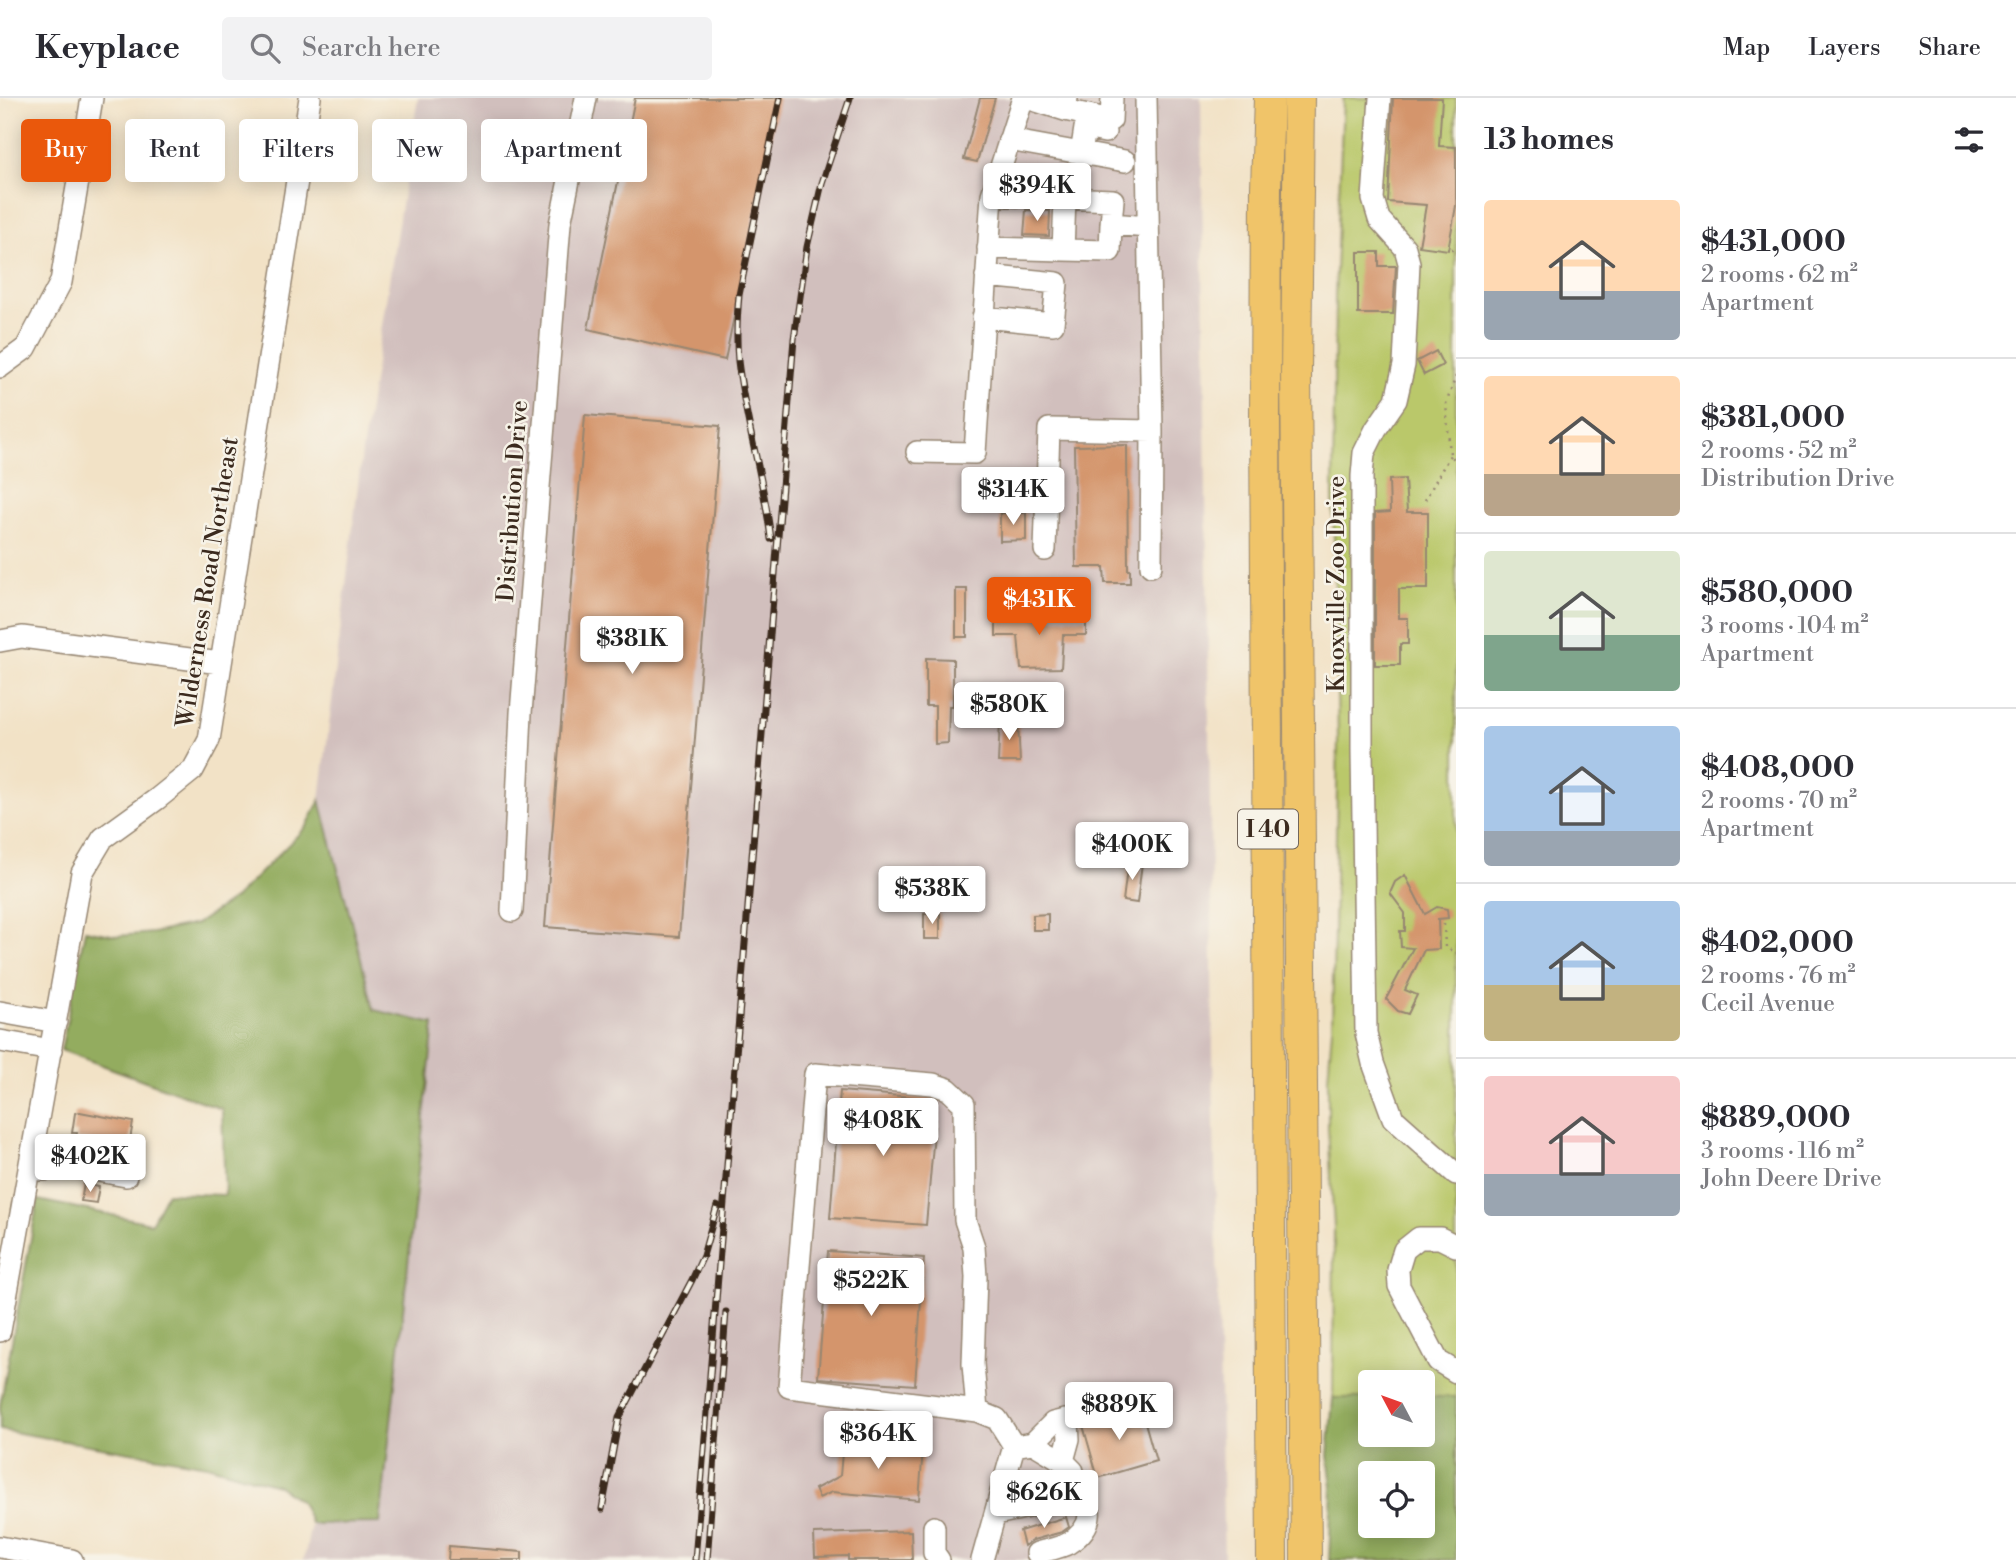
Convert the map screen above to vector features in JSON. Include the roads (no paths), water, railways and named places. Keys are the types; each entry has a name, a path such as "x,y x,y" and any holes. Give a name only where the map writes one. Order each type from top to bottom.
{"highway":[{"name":"I 40","path":"1269,98 1265,435 1272,1560"},
{"name":"I 40","path":"1299,98 1296,386 1306,1560"}],"street":[{"path":"0,367 26,348 61,282 92,98"},
{"name":"Wilderness Road Northeast","path":"0,1331 82,873 103,838 193,770 209,740 310,98"},
{"name":"Distribution Drive","path":"512,911 522,713 560,224 586,98"},
{"path":"917,452 975,453 992,195 1025,98 1066,104 1111,120 1112,98"},
{"path":"1146,98 1152,431 1151,566"},
{"name":"Knoxville Zoo Drive","path":"1380,98 1373,200 1379,219 1405,248 1409,263 1404,365 1396,400 1376,429 1364,453 1362,476 1366,1033 1373,1063 1394,1118 1456,1174"},
{"path":"1081,154 1085,128 1105,132"},
{"path":"1009,140 1125,161"},
{"path":"988,248 1110,251 1113,200 992,195"},
{"path":"1063,250 1065,199"},
{"path":"1111,224 1148,228"},
{"path":"982,317 1053,324 1057,284 986,276"},
{"path":"1045,550 1049,429 1152,431"},
{"path":"0,641 22,637 219,663"},
{"path":"0,1012 56,1022"},
{"path":"0,1041 51,1050"},
{"path":"977,1411 973,1364 976,1277 974,1247 965,1220 964,1104 948,1089 933,1084 815,1074 789,1387 977,1411 997,1419 1030,1446 1063,1461 1073,1471 1074,1481 1059,1496 995,1514"},
{"path":"29,1168 41,1170 72,1166 126,1176"},
{"path":"1456,1246 1440,1238 1419,1238 1404,1250 1398,1270 1399,1286 1438,1361 1456,1372"},
{"path":"982,1560 995,1514 1030,1446 1056,1424 1068,1423 1069,1439 1063,1461"},
{"path":"1037,1553 1068,1544 1084,1531 1090,1513 1086,1499 1081,1493 1069,1488"},
{"path":"934,1527 934,1553 939,1560"},
{"path":"0,1547 72,1560"}],"railway":[{"path":"771,539 741,383 737,328 739,295 780,98"},
{"path":"695,1560 794,339 807,247 822,183 850,98"},
{"path":"602,1509 619,1418 692,1280 703,1256 717,1206"},
{"path":"707,1560 726,1312"}]}
